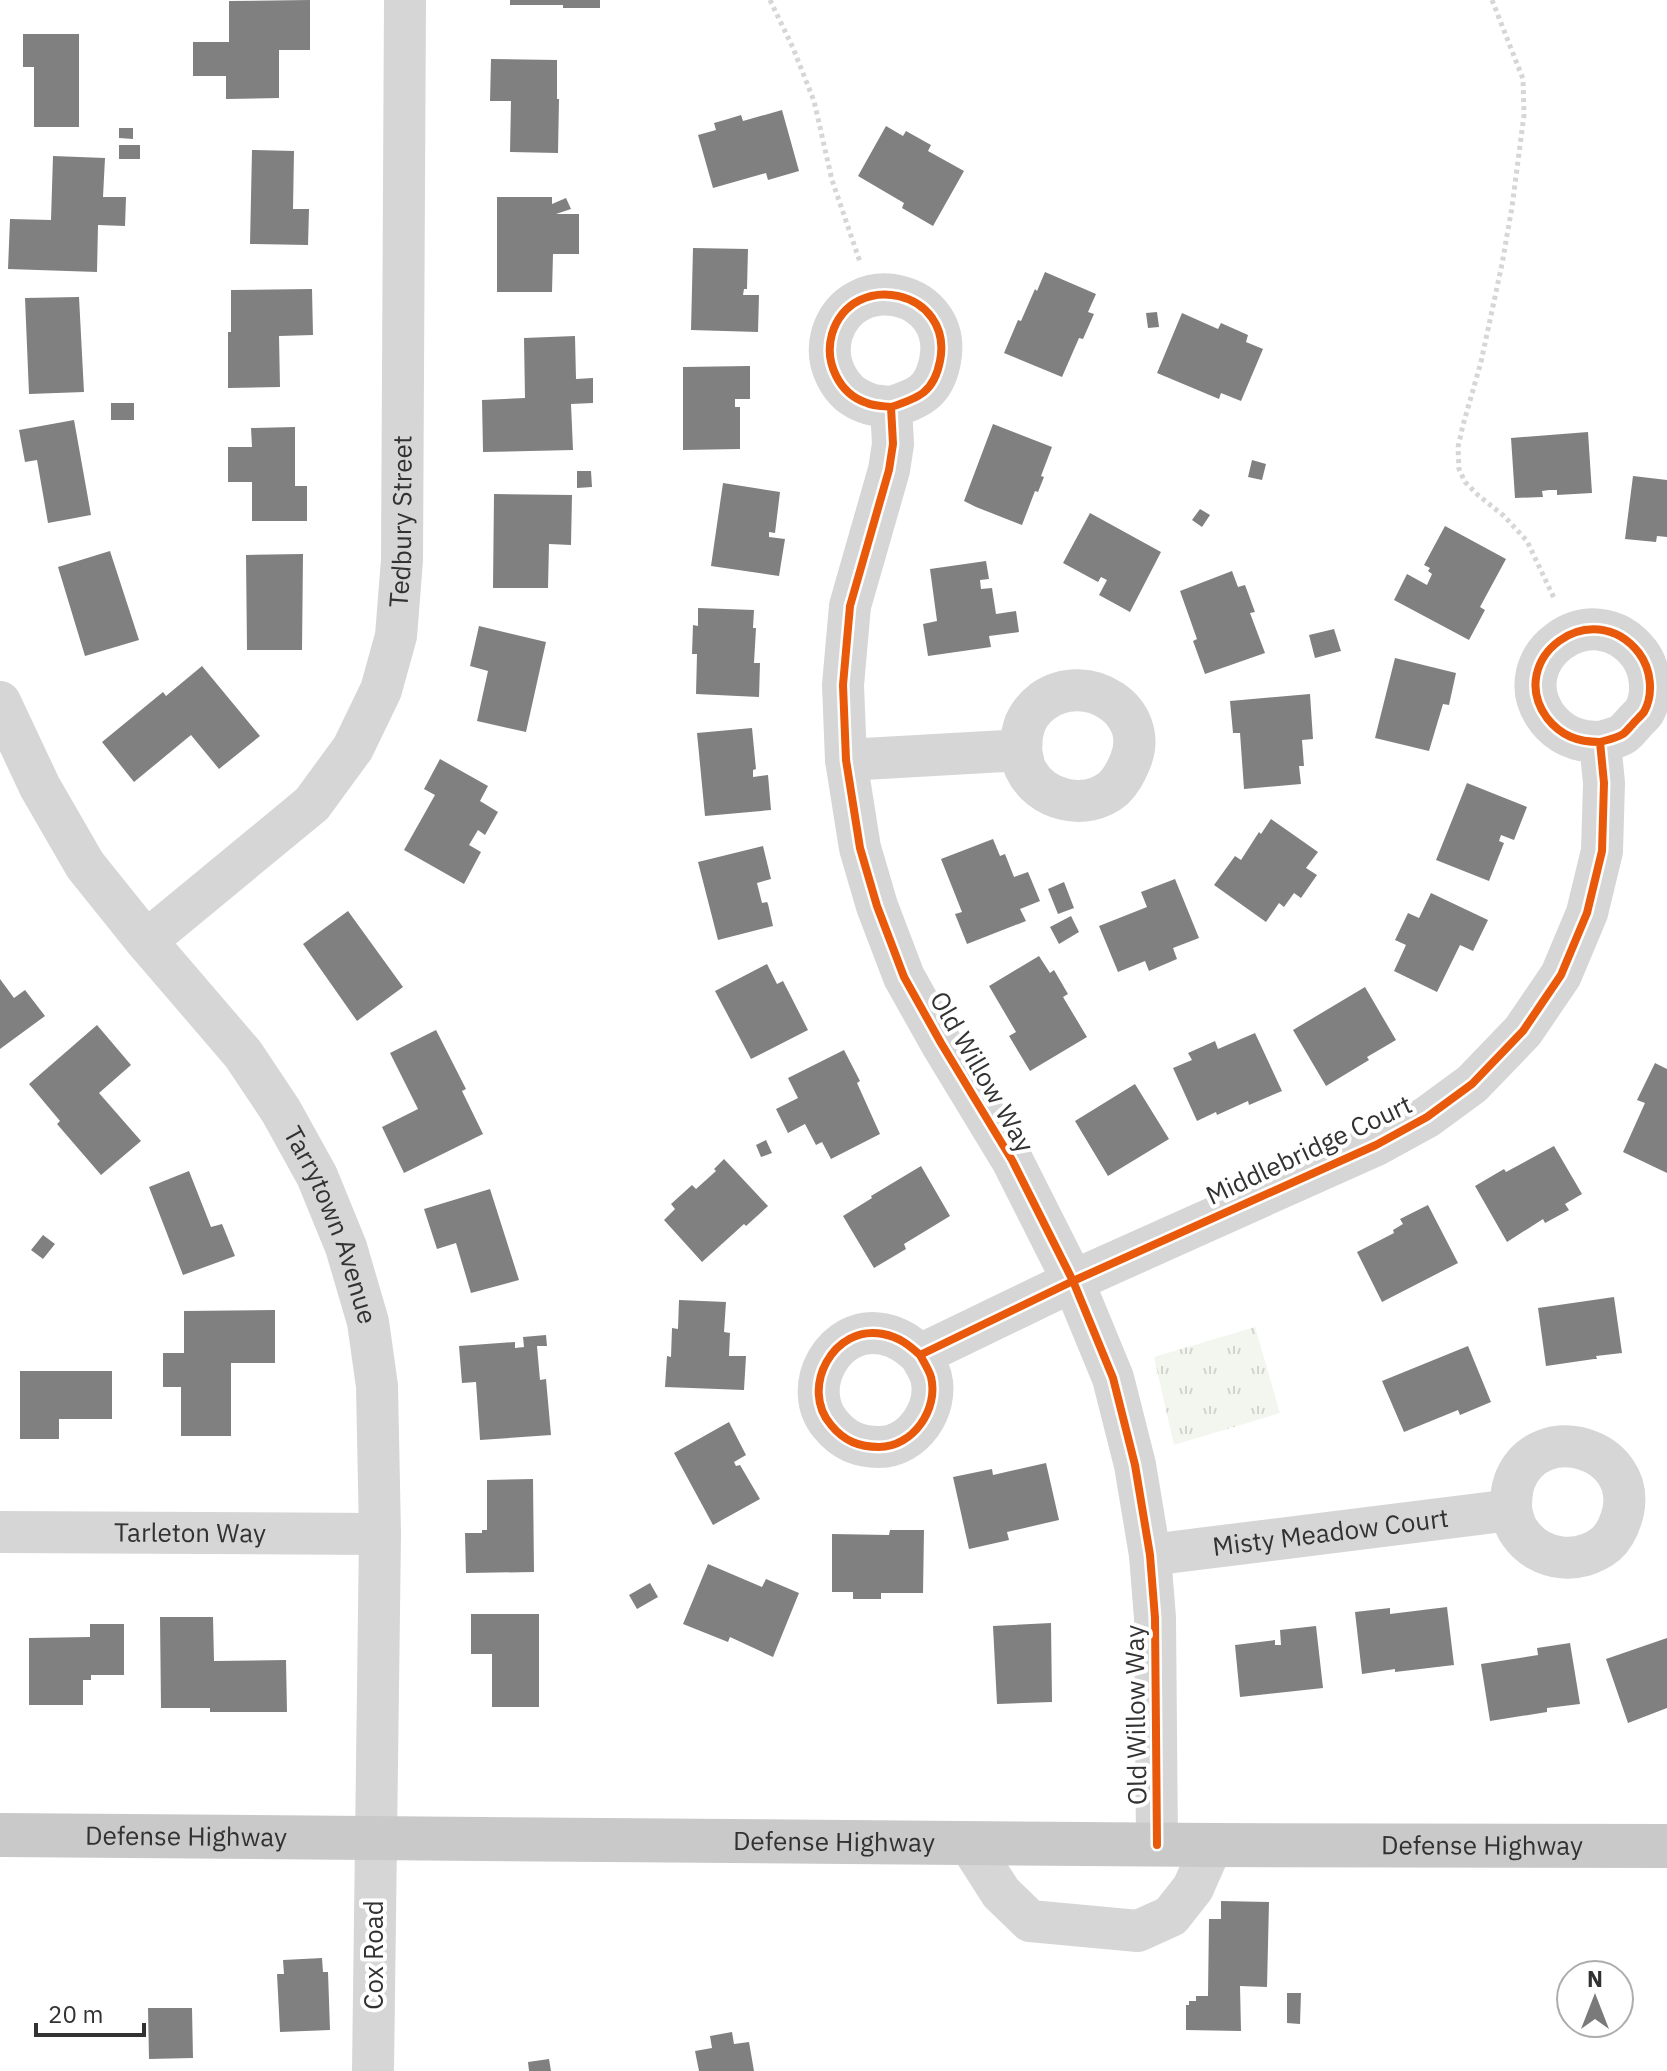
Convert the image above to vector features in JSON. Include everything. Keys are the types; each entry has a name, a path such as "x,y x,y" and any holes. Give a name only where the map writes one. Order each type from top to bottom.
{"main road":[{"name":"Defense Highway","path":"0,1835 1667,1846"}],"street":[{"name":"Tedbury Street","path":"146,941 312,804 353,748 381,690 396,636 402,560 405,0"},
{"path":"887,294 907,297 922,306 937,325 943,347 938,374 928,389 914,400 891,407 869,404 855,398 841,385 831,366 830,342 835,324 844,312 862,298 887,294"},
{"name":"Old Willow Way","path":"891,407 893,444 889,470 850,606 843,685 846,760 860,848 877,906 904,977 1012,1160 1073,1281 1113,1378 1135,1465 1150,1555 1155,1618 1157,1845"},
{"path":"1592,629 1610,632 1632,644 1649,674 1650,692 1644,712 1624,734 1600,742 1569,738 1555,729 1541,709 1536,686 1539,666 1550,648 1568,635 1592,629"},
{"name":"Tarrytown Avenue","path":"0,702 40,787 85,865 243,1054 281,1111 317,1176 346,1247 368,1322 377,1386 380,1534 375,1839"},
{"name":"Middlebridge Court","path":"920,1355 1073,1281 1376,1145 1427,1117 1472,1084 1523,1031 1561,975 1587,913 1602,851 1604,783 1600,742"},
{"path":"846,760 1021,750"},
{"name":"Misty Meadow Court","path":"1150,1555 1511,1510"},
{"name":"Tarleton Way","path":"0,1532 380,1534"},
{"name":"Cox Road","path":"373,2071 375,1839"},
{"path":"969,1843 1001,1893 1030,1921 1138,1931 1171,1916 1193,1888 1212,1845"}],"path":[{"path":"770,0 814,101 832,180 874,296"},
{"path":"1492,0 1523,79 1524,115 1500,276 1458,447 1459,469 1465,482 1527,541 1552,591 1568,635"}],"green space":[{"path":"1255,1327 1280,1413 1174,1445 1154,1357"}],"building":[{"path":"310,0 310,50 279,50 279,98 226,99 226,76 193,76 193,42 229,42 229,1"},
{"path":"510,0 600,0 600,8 510,5"},
{"path":"23,34 79,34 79,127 34,127 34,67 23,67"},
{"path":"491,59 557,60 558,153 510,152 511,101 490,101"},
{"path":"782,110 799,171 768,180 766,173 713,188 698,135 716,130 714,123 741,115 743,121"},
{"path":"886,126 903,136 906,131 931,145 928,151 964,171 933,226 902,208 904,203 858,176"},
{"path":"119,128 133,128 133,139 119,138"},
{"path":"119,145 140,145 140,159 119,159"},
{"path":"252,150 294,151 293,209 309,209 308,245 250,244"},
{"path":"53,156 105,158 103,197 126,197 125,226 98,225 97,272 8,269 10,219 51,220"},
{"path":"497,197 552,197 552,204 566,198 571,209 556,214 579,214 579,254 553,254 552,292 497,292"},
{"path":"693,248 748,249 747,289 744,289 743,295 759,295 758,332 691,330"},
{"path":"1045,272 1096,294 1088,312 1094,314 1083,339 1079,338 1062,377 1004,353 1018,320 1021,321"},
{"path":"312,289 313,335 279,336 280,387 228,388 231,290"},
{"path":"79,297 84,392 29,394 25,298"},
{"path":"1157,312 1159,327 1148,328 1146,313"},
{"path":"1182,313 1218,329 1221,323 1248,335 1246,342 1263,349 1241,401 1221,393 1219,399 1157,373"},
{"path":"575,336 576,379 593,378 593,403 571,404 573,450 483,452 482,400 525,398 524,338"},
{"path":"750,366 750,399 735,399 735,407 740,407 740,449 683,450 683,367"},
{"path":"111,403 134,403 134,420 111,420"},
{"path":"74,420 91,515 48,523 37,460 25,462 19,430"},
{"path":"993,424 1052,447 1041,476 1044,477 1022,525 964,501"},
{"path":"295,427 295,486 307,486 307,521 252,521 252,482 228,482 228,447 252,447 251,428"},
{"path":"1588,432 1592,493 1557,495 1557,490 1549,490 1542,491 1543,497 1515,498 1511,438"},
{"path":"1252,460 1266,464 1262,480 1248,477"},
{"path":"577,471 591,471 592,487 577,488"},
{"path":"1633,476 1667,480 1667,537 1657,536 1656,542 1625,539"},
{"path":"723,483 780,492 775,533 769,532 769,537 785,539 779,576 711,566"},
{"path":"494,494 572,495 571,545 549,544 548,588 493,588"},
{"path":"1200,509 1210,515 1202,527 1192,520"},
{"path":"1090,513 1161,552 1130,612 1099,595 1107,580 1101,577 1098,582 1063,563"},
{"path":"1445,526 1506,559 1480,607 1485,610 1469,640 1394,600 1407,574 1427,585 1432,574 1428,571 1430,568 1424,565"},
{"path":"110,551 139,640 85,656 58,567"},
{"path":"303,554 302,650 247,650 246,555"},
{"path":"986,561 989,579 980,580 981,589 992,588 996,614 1016,611 1019,632 989,636 991,647 928,656 923,624 937,621 930,569"},
{"path":"1232,571 1238,587 1245,585 1255,612 1250,613 1265,653 1205,674 1193,641 1197,639 1180,591"},
{"path":"698,608 754,610 754,663 760,663 759,697 696,694 697,654 692,654 693,625 698,626"},
{"path":"479,626 546,642 526,732 477,721 488,671 470,666"},
{"path":"1334,629 1341,651 1315,658 1309,635"},
{"path":"1395,658 1456,673 1449,705 1443,704 1429,751 1375,738"},
{"path":"202,666 260,736 219,769 191,735 134,782 102,742 163,692 166,696"},
{"path":"1310,694 1313,739 1302,740 1304,766 1299,766 1301,784 1244,789 1240,733 1233,733 1230,701"},
{"path":"752,728 756,769 753,770 753,777 768,775 771,810 705,816 697,733"},
{"path":"440,759 488,786 480,801 498,812 485,835 478,830 469,845 481,852 464,884 404,850 435,795 424,789"},
{"path":"1467,783 1527,807 1514,840 1501,835 1499,841 1504,843 1489,881 1436,860"},
{"path":"1271,819 1318,852 1306,868 1317,875 1301,898 1294,893 1284,907 1279,903 1266,922 1214,885 1235,856 1241,860"},
{"path":"993,839 1000,856 1005,854 1014,877 1028,872 1040,901 1020,909 1026,921 967,944 955,914 962,912 941,859"},
{"path":"763,846 771,879 757,883 762,903 768,904 773,926 718,940 698,862"},
{"path":"1175,879 1199,938 1173,948 1177,959 1149,971 1145,961 1118,972 1099,926 1147,907 1141,892"},
{"path":"1064,882 1074,908 1058,914 1048,889"},
{"path":"1431,893 1488,920 1473,951 1460,945 1437,992 1394,971 1406,945 1395,940 1408,913 1419,918"},
{"path":"348,911 403,987 357,1021 303,944"},
{"path":"1071,916 1079,932 1059,944 1050,927"},
{"path":"1039,956 1050,973 1054,970 1068,994 1063,997 1087,1037 1030,1071 1009,1036 1016,1032 989,986"},
{"path":"767,964 777,984 783,981 808,1030 751,1059 715,991"},
{"path":"0,979 14,998 25,990 45,1016 0,1049"},
{"path":"1365,987 1396,1040 1326,1086 1293,1030"},
{"path":"97,1025 131,1065 99,1093 141,1141 101,1175 57,1124 60,1121 29,1084"},
{"path":"436,1030 466,1089 462,1091 483,1134 404,1173 382,1127 418,1109 390,1053"},
{"path":"1255,1033 1282,1091 1197,1121 1173,1068 1192,1060 1188,1053 1215,1041 1218,1049"},
{"path":"844,1050 860,1081 857,1083 880,1134 831,1159 822,1142 816,1145 805,1124 788,1133 776,1109 798,1098 788,1078"},
{"path":"1655,1063 1667,1069 1667,1173 1623,1152 1645,1103 1637,1100"},
{"path":"1135,1084 1169,1139 1108,1176 1075,1121"},
{"path":"766,1140 772,1153 761,1157 756,1145"},
{"path":"1554,1146 1582,1194 1565,1204 1569,1210 1545,1223 1543,1219 1507,1242 1475,1186"},
{"path":"724,1159 768,1206 702,1262 664,1220 675,1209 671,1204 692,1185 696,1189"},
{"path":"921,1166 950,1216 904,1244 906,1249 874,1268 843,1216"},
{"path":"189,1171 211,1227 222,1224 235,1256 183,1275 149,1187"},
{"path":"490,1189 519,1280 471,1293 456,1243 437,1249 424,1209"},
{"path":"1428,1205 1458,1263 1382,1302 1357,1252 1394,1233 1393,1230 1403,1224 1400,1219"},
{"path":"43,1235 55,1244 43,1259 31,1250"},
{"path":"1614,1297 1622,1353 1546,1366 1538,1308"},
{"path":"679,1300 726,1302 724,1332 730,1333 729,1356 746,1356 744,1390 665,1387 667,1356 671,1357 672,1328 678,1329"},
{"path":"275,1310 275,1363 231,1363 231,1436 181,1436 181,1387 163,1387 163,1353 184,1353 184,1311"},
{"path":"546,1335 547,1346 537,1346 540,1380 546,1379 551,1435 480,1440 476,1382 462,1383 459,1346 515,1342 515,1348 524,1347 523,1337"},
{"path":"1468,1346 1491,1402 1460,1415 1458,1410 1404,1432 1382,1381"},
{"path":"20,1371 112,1371 112,1419 59,1419 59,1439 20,1439"},
{"path":"729,1422 746,1455 734,1462 736,1466 740,1465 760,1499 713,1525 674,1453"},
{"path":"1046,1463 1059,1520 1007,1532 1009,1540 969,1549 953,1477 992,1469 993,1475"},
{"path":"533,1479 534,1572 466,1573 465,1533 487,1530 487,1480"},
{"path":"890,1530 924,1530 923,1593 881,1593 881,1599 853,1599 853,1592 832,1592 832,1534 889,1535"},
{"path":"708,1564 762,1587 766,1579 799,1593 773,1657 730,1637 728,1642 683,1624"},
{"path":"650,1583 658,1597 637,1609 629,1595"},
{"path":"1447,1607 1454,1665 1362,1674 1355,1612 1390,1608 1390,1614"},
{"path":"471,1614 539,1614 539,1707 492,1707 492,1654 471,1654"},
{"path":"160,1617 213,1617 214,1661 286,1660 287,1712 210,1712 210,1708 161,1708"},
{"path":"1051,1623 1052,1702 997,1704 993,1626"},
{"path":"90,1624 124,1624 124,1675 91,1675 91,1680 83,1680 83,1705 29,1705 29,1638 90,1637"},
{"path":"1316,1626 1323,1688 1240,1697 1235,1645 1275,1640 1275,1645 1281,1645 1280,1630"},
{"path":"1667,1638 1667,1708 1628,1723 1606,1659"},
{"path":"1570,1643 1580,1704 1490,1721 1481,1664 1538,1655 1537,1648"},
{"path":"1221,1901 1269,1902 1267,1987 1240,1986 1241,2031 1186,2030 1186,2005 1189,2001 1196,2001 1196,1996 1208,1996 1209,1919 1221,1919"},
{"path":"322,1958 323,1972 328,1972 330,2030 280,2032 277,1974 284,1974 283,1960"},
{"path":"1287,1993 1301,1993 1300,2024 1287,2023"},
{"path":"148,2008 192,2008 193,2058 149,2059"},
{"path":"732,2032 734,2044 749,2042 754,2071 699,2071 695,2051 712,2048 710,2036"},
{"path":"549,2059 551,2071 529,2071 528,2062"}],"cycle path":[{"path":"891,407 857,399 836,376 830,355 832,334 843,313 859,300 879,295 899,296 917,304 932,318 940,337 940,361 934,380 924,392 891,407 893,444 889,470 850,606 843,685 846,760 860,848 877,906 904,977 1012,1160 1073,1281 1113,1378 1135,1465 1150,1555 1155,1618 1157,1845"},
{"path":"920,1355 930,1374 931,1401 921,1424 913,1433 903,1441 872,1447 858,1444 836,1431 822,1410 820,1377 837,1349 850,1339 865,1334 883,1334 903,1342 920,1355 1073,1281 1376,1145 1427,1117 1472,1084 1523,1031 1561,975 1587,913 1602,851 1604,783 1600,742 1625,732 1644,712 1649,697 1648,674 1639,653 1620,636 1599,630 1578,632 1559,641 1545,656 1537,675 1537,696 1547,718 1564,734 1584,741 1600,742"}]}
